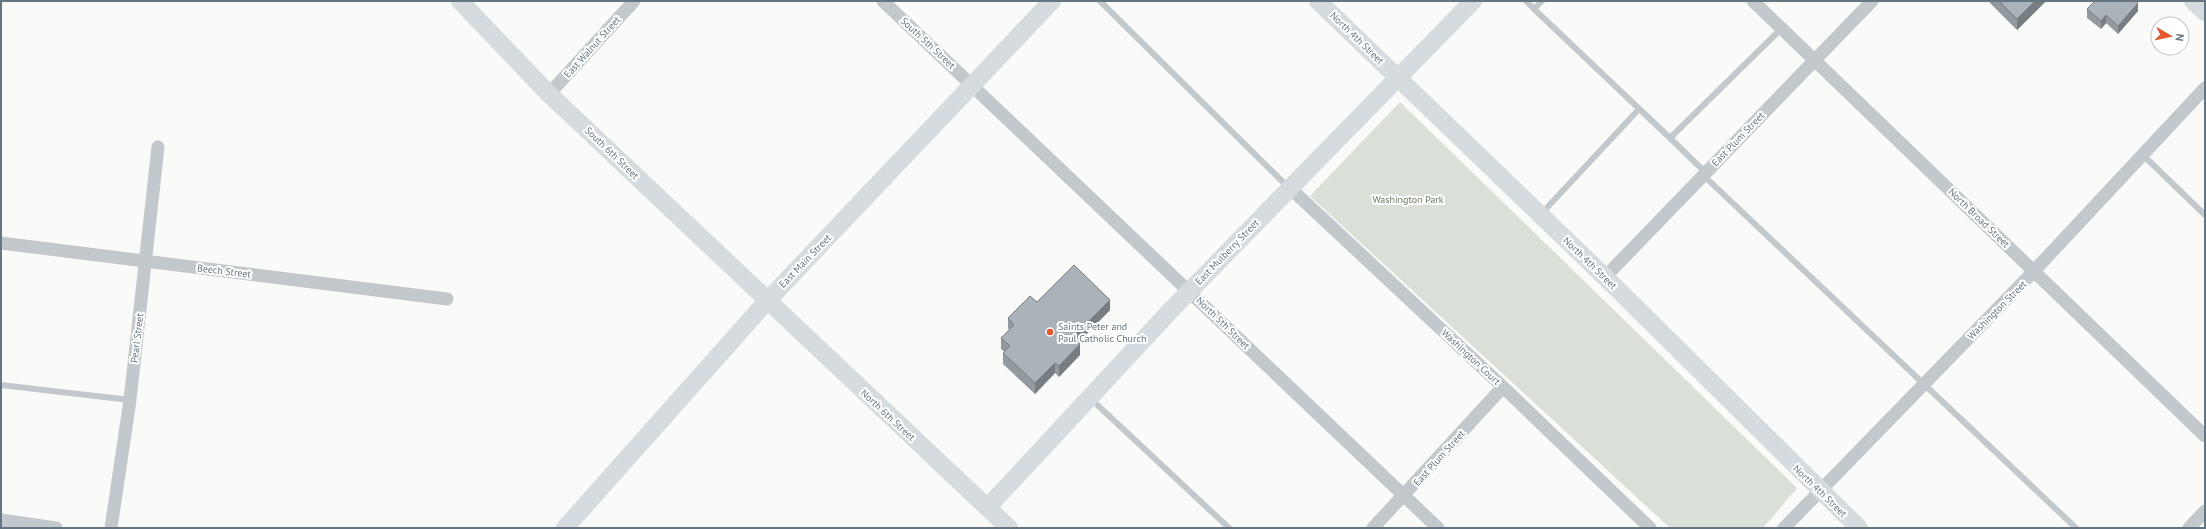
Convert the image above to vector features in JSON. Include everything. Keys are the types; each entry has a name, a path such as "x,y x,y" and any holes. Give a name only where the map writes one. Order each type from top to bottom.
{"street":[{"name":"South 6th Street","path":"458,1 549,94 767,301"},
{"name":"East Walnut Street","path":"549,94 634,1"},
{"name":"South 5th Street","path":"883,1 973,85"},
{"name":"East Main Street","path":"565,528 767,301 1052,1"},
{"name":"North 4th Street","path":"1318,1 1605,277 1859,528"},
{"name":"East Mulberry Street","path":"987,508 1189,291 1473,1"},
{"name":"North Broad Street","path":"1753,1 2205,436"},
{"name":"East Plum Street","path":"1605,277 1814,59 1872,1"},
{"path":"2193,1 2205,12"},
{"name":"North 5th Street","path":"973,85 1438,528"},
{"name":"Washington Street","path":"1784,528 1819,490 2034,271 2205,88"},
{"name":"Pearl Street","path":"111,528 130,400 158,147"},
{"name":"Washington Court","path":"1290,188 1503,387 1650,528"},
{"name":"Beech Street","path":"1,243 447,299"},
{"name":"North 6th Street","path":"767,301 1009,528"},
{"name":"East Plum Street","path":"1373,528 1503,387"},
{"path":"2188,528 2205,511"},
{"path":"1,520 56,528"}],"lane":[{"path":"1100,1 1290,188"},
{"path":"1526,1 1670,138 1704,174 2076,528"},
{"path":"1534,9 1542,1"},
{"path":"1670,138 1781,29"},
{"path":"1540,214 1639,109"},
{"path":"2143,155 2205,215"},
{"path":"1,385 130,400"},
{"path":"1090,398 1229,528"}],"green space":[{"name":"Washington Park","path":"1400,102 1797,488 1763,528 1670,528 1310,196"}],"building":[{"path":"1999,1 2035,1 2017,19"},
{"path":"2095,1 2136,1 2138,3 2118,26 2106,15 2101,21 2087,9"},
{"name":"Saints Peter and Paul Catholic Church","path":"1074,265 1110,300 1073,337 1080,344 1059,366 1055,363 1035,383 1003,353 1010,346 1001,338 1014,325 1008,318 1030,296 1037,302"}],"place":[{"name":"Saints Peter and Paul Catholic Church","path":"1050,332"}]}
